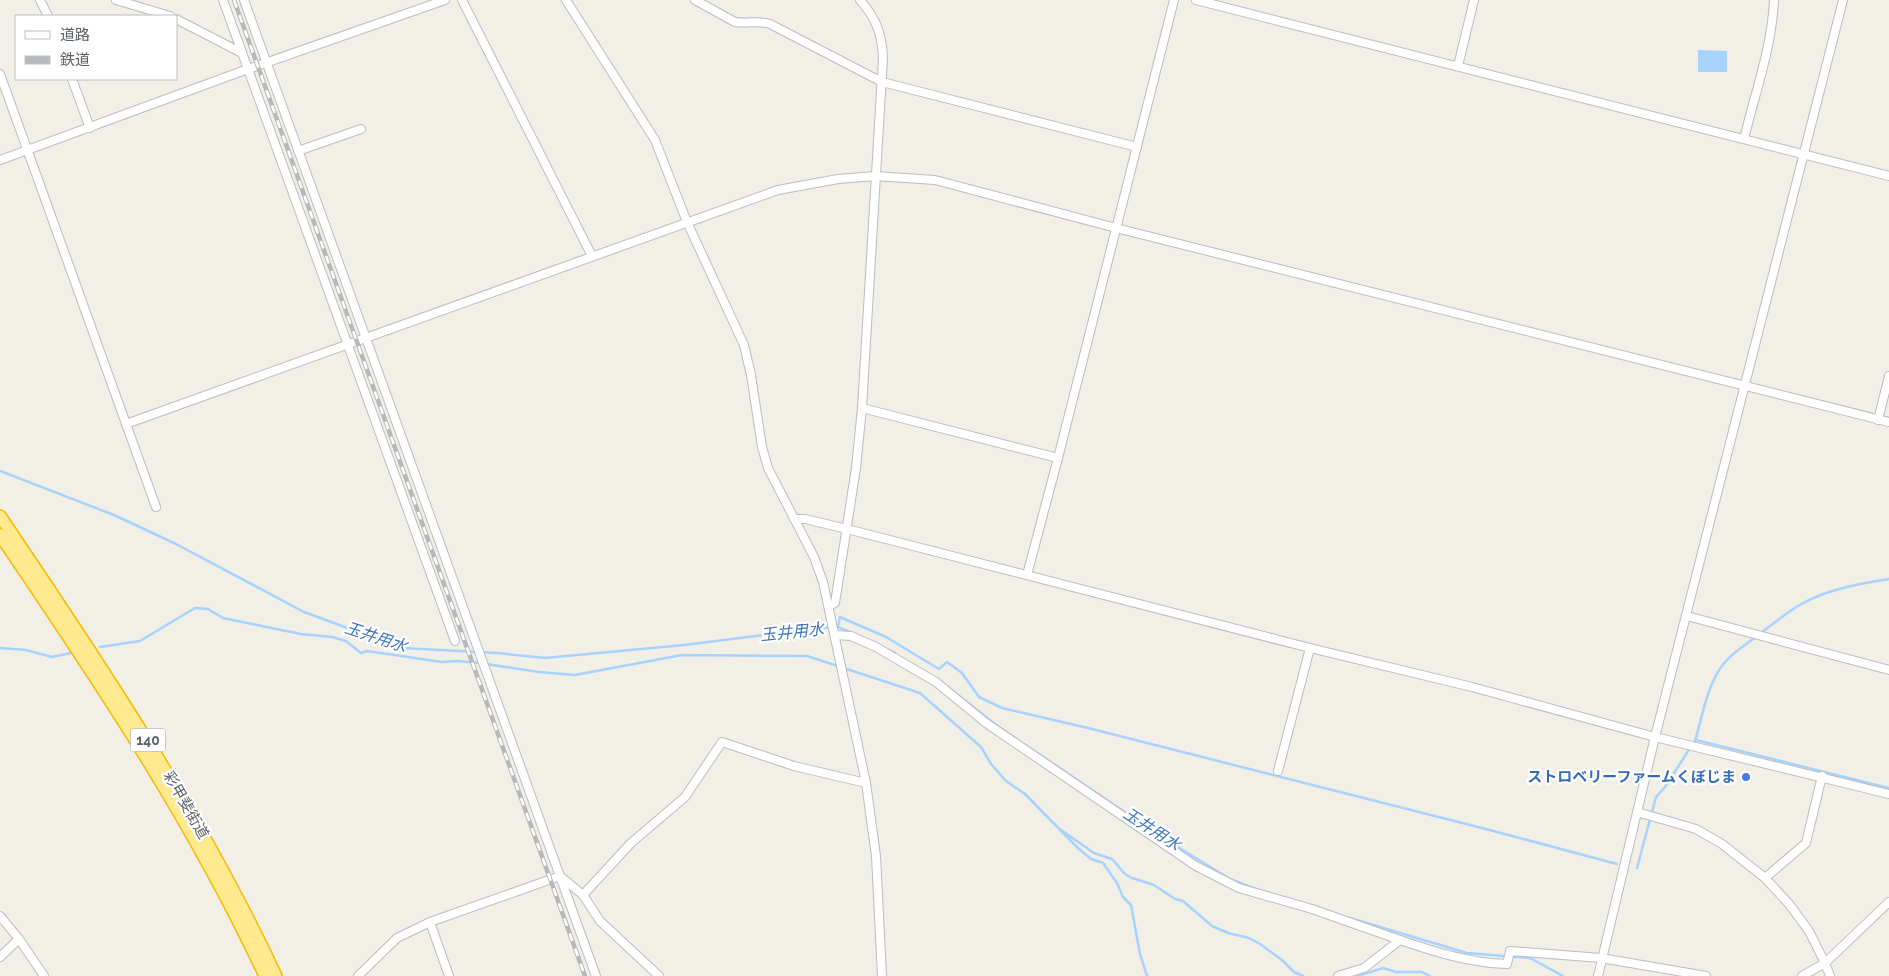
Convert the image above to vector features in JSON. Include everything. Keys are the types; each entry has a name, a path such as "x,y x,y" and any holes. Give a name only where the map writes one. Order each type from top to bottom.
{"highway":[{"name":"彩甲斐街道","path":"0,516 93,654 215,864 276,976"},
{"name":"彩甲斐街道","path":"0,535 154,760"},
{"name":"彩甲斐街道","path":"215,864 265,976"}],"street":[{"path":"40,0 48,15"},
{"path":"116,0 167,15"},
{"path":"222,0 455,641"},
{"path":"244,0 596,976"},
{"path":"0,160 248,69 267,64 445,0"},
{"path":"462,0 592,256"},
{"path":"566,0 655,140 687,222 744,345 751,376 762,447 768,468 814,557 823,582 866,782 876,856 882,976"},
{"path":"696,0 735,22 757,21 770,24 882,82 1137,147"},
{"path":"829,606 835,603 856,468 862,408 882,82 883,58 880,31 870,11 860,0"},
{"path":"1027,575 1174,0"},
{"path":"1196,0 1889,176"},
{"path":"1458,66 1474,0"},
{"path":"1744,138 1774,14 1774,0"},
{"path":"1598,976 1655,737 1843,0"},
{"path":"178,20 242,53"},
{"path":"0,74 156,506"},
{"path":"72,80 90,128"},
{"path":"298,151 361,130"},
{"path":"126,424 778,190 838,179 875,176 935,180 1116,228 1889,422"},
{"path":"1878,420 1889,376"},
{"path":"862,408 1058,458"},
{"path":"794,519 805,519 847,529 1310,648 1472,687 1655,737 1822,776 1889,794"},
{"path":"1687,616 1889,670"},
{"path":"835,634 851,636 876,647 936,682 986,723 1196,866 1239,888 1312,909 1445,955 1488,963 1508,964 1509,952 1602,958 1706,976"},
{"path":"1278,771 1310,648"},
{"path":"583,895 630,843 685,797 722,742 794,766 866,782"},
{"path":"1765,878 1806,843 1822,776"},
{"path":"1637,812 1696,829 1722,844 1765,878 1809,931 1830,976"},
{"path":"560,876 583,895 600,921 659,976"},
{"path":"358,976 396,938 430,922 560,876"},
{"path":"1802,976 1825,963 1889,902"},
{"path":"0,916 19,938 44,976"},
{"path":"430,922 449,976"},
{"path":"0,957 19,938"},
{"path":"1338,976 1364,968 1400,940"}],"water":[{"path":"1698,50 1727,51 1727,72 1698,72"}],"waterway":[{"name":"玉井用水","path":"0,471 114,515 176,544 304,612 402,648 497,653 545,658 684,645 820,628 838,627 852,633"},
{"path":"1761,633 1796,607 1818,596 1853,586 1889,579"},
{"path":"100,647 140,641 195,608 208,609 223,618 301,634 332,637 346,641 361,653 367,651 442,662 481,663"},
{"path":"838,627 840,617 886,637 939,669 947,662 962,673 979,697 1002,708 1088,728 1617,864"},
{"path":"1695,741 1714,679 1726,661 1757,636"},
{"path":"0,648 26,650 52,657 71,653"},
{"name":"玉井用水","path":"884,648 895,653"},
{"path":"486,664 575,675 682,655 807,656 920,693 981,747 991,764 1006,781 1025,794 1079,849 1091,859 1103,863 1117,883 1123,897 1131,905 1140,954 1147,976"},
{"name":"玉井用水","path":"944,684 996,725 1160,836 1230,879 1258,890"},
{"path":"1696,740 1889,788"},
{"path":"1637,868 1656,797 1665,787 1690,748"},
{"path":"1061,830 1094,853 1112,859 1125,874 1154,885 1175,899 1183,901 1212,926 1228,933 1249,938 1260,944 1282,960 1294,972 1303,976"},
{"name":"玉井用水","path":"1350,918 1467,953 1530,958 1563,976"},
{"path":"1358,976 1383,968 1396,972 1422,972 1430,976"}],"railway":[{"path":"234,0 585,976"}],"place":[{"name":"ストロベリーファームくぼじま","path":"1746,777"}]}
